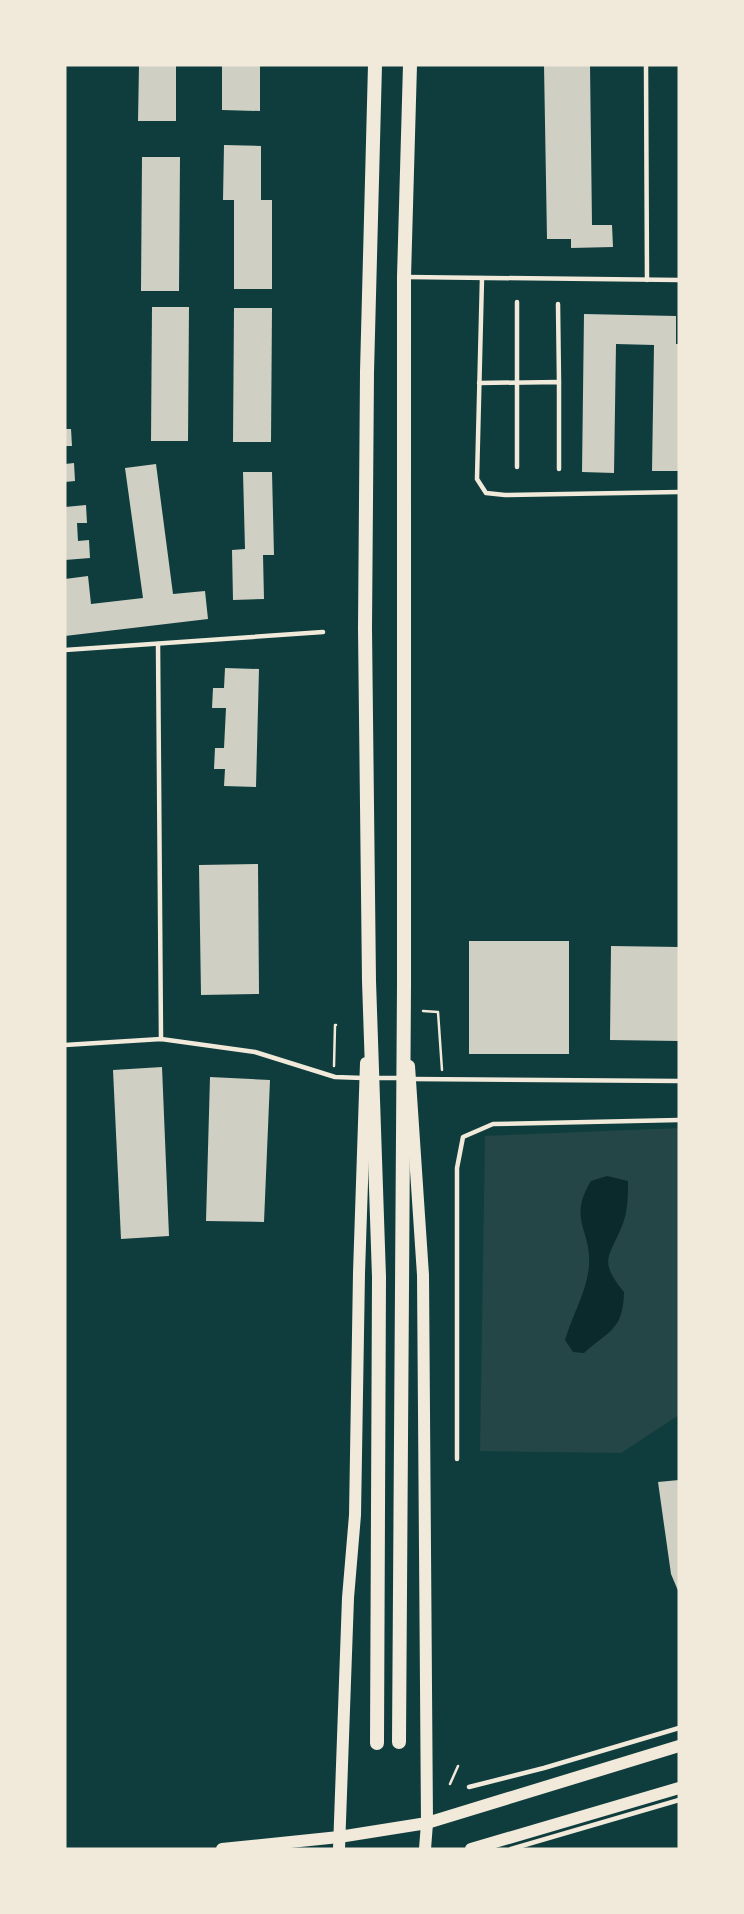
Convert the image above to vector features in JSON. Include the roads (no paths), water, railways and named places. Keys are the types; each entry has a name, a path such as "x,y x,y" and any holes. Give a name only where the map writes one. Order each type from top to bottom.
{"main road":[{"path":"375,65 365,534 369,981 379,1278 377,1743"},
{"path":"399,1742 404,985 404,277 410,65"},
{"path":"339,1843 348,1598 355,1515 359,1273 369,981"},
{"path":"404,985 423,1275 425,1849"},
{"path":"222,1849 339,1843 427,1823 679,1746"},
{"path":"471,1849 679,1788"}],"lane":[{"path":"646,65 647,279"},
{"path":"404,277 679,280"},
{"path":"482,278 477,479 486,493 679,492"},
{"path":"517,302 517,467"},
{"path":"558,304 559,469"},
{"path":"480,383 559,382"},
{"path":"65,650 323,632"},
{"path":"158,645 161,1039"},
{"path":"65,1045 161,1039 255,1052 335,1077 679,1081"},
{"path":"457,1459 457,1168 463,1138 493,1124 679,1121"},
{"path":"469,1787 679,1728"},
{"path":"511,1849 679,1800"}]}
